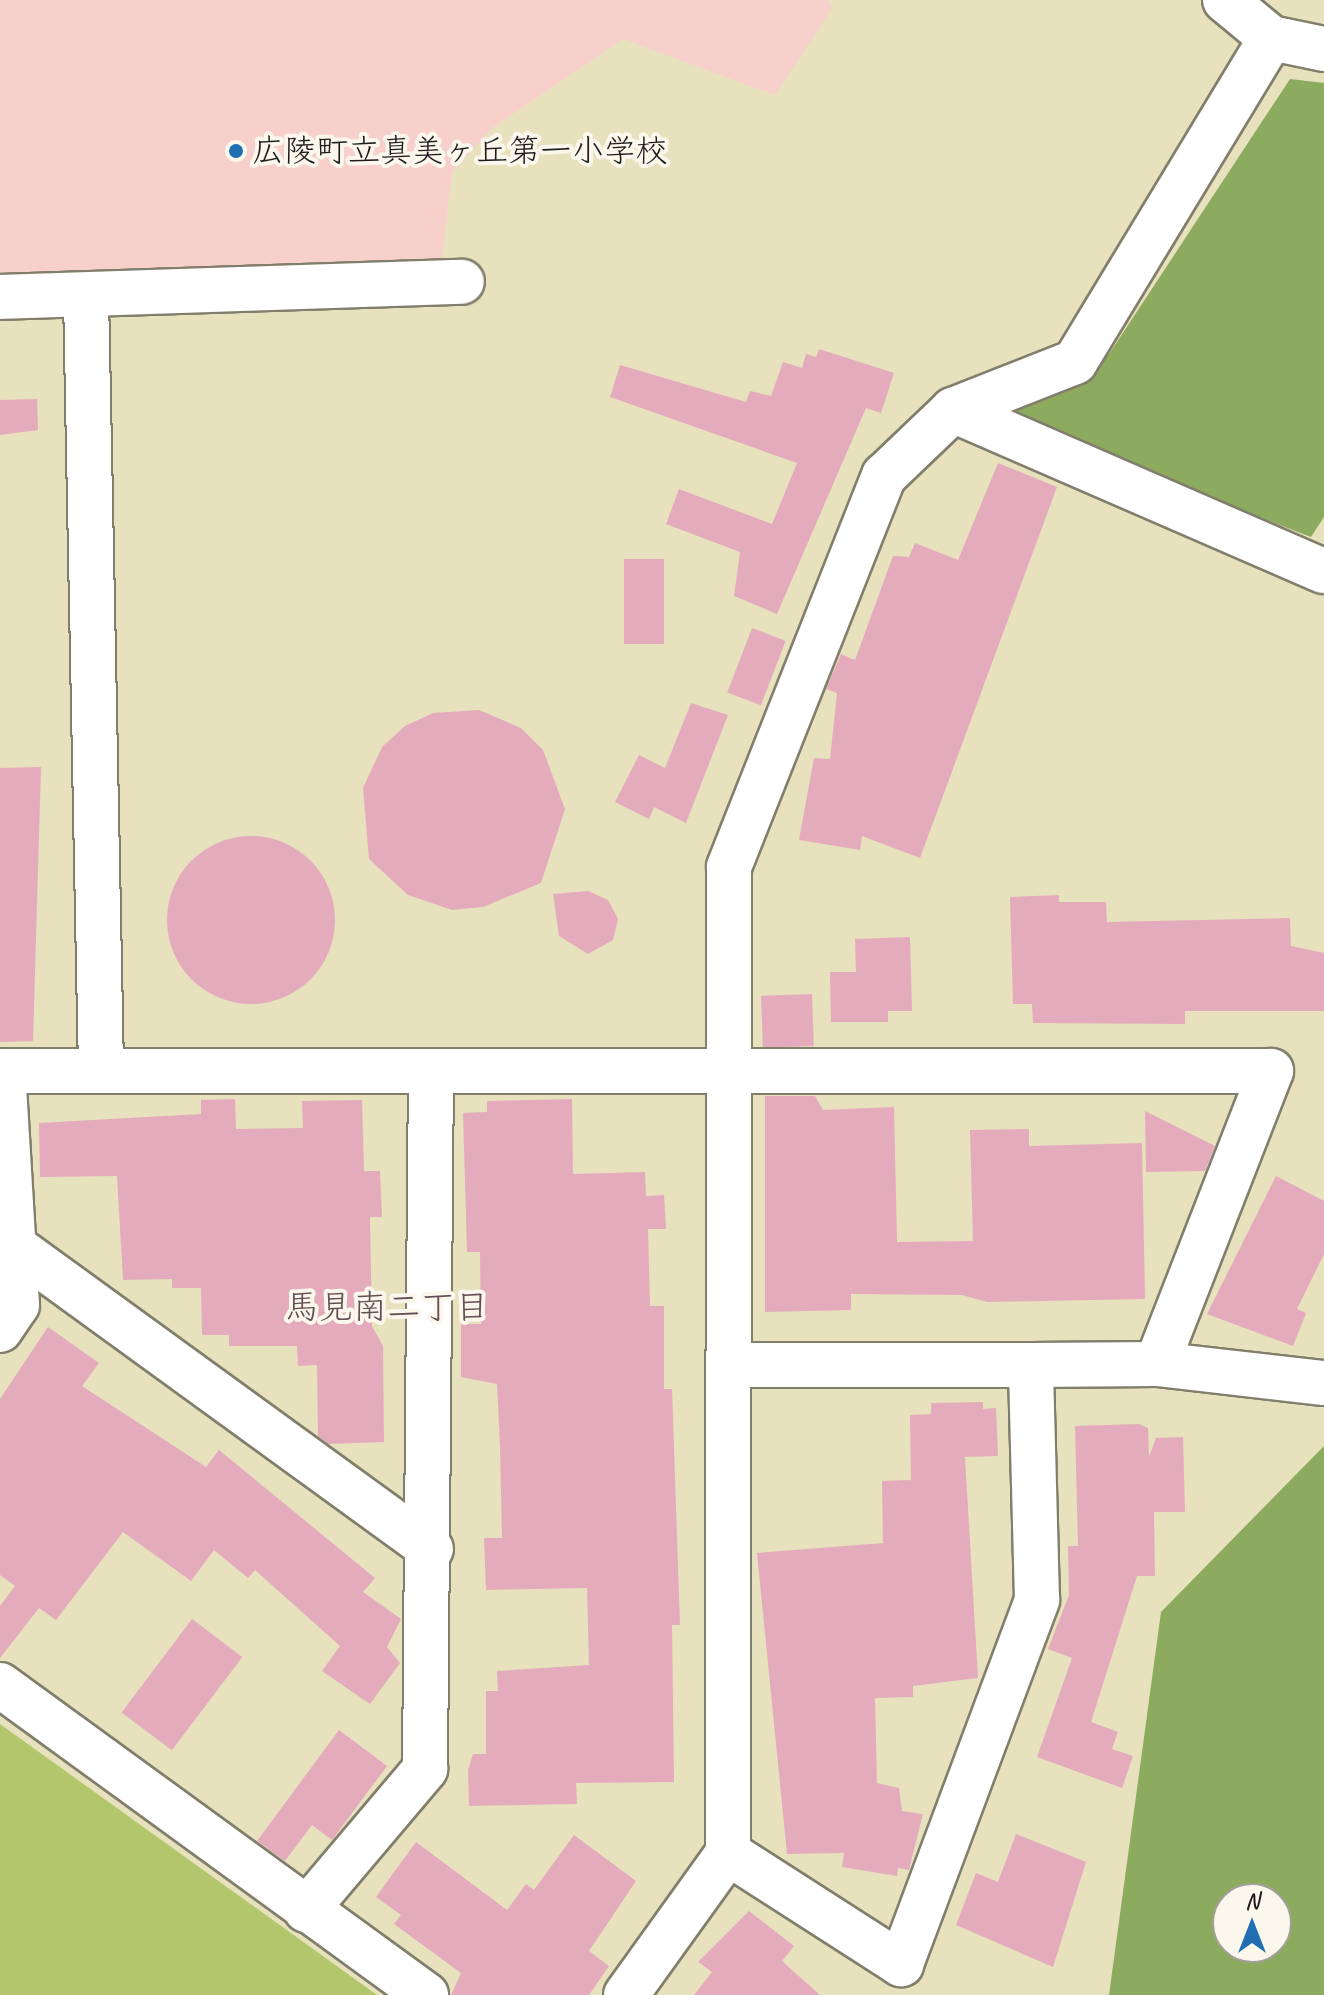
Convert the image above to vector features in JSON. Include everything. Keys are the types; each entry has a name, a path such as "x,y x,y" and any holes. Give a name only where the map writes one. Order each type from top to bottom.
{"street":[{"path":"1225,0 1271,38 1324,49"},
{"path":"626,1995 728,1853 731,1365 725,1074 729,867 884,476 953,410 1075,362 1271,38"},
{"path":"0,297 462,282"},
{"path":"86,295 101,1068"},
{"path":"953,410 1324,571"},
{"path":"0,1330 17,1305 8,1247 2,1071 101,1068 725,1074 1271,1071 1157,1364"},
{"path":"306,1910 425,1769 431,1549 431,1071"},
{"path":"8,1247 431,1549"},
{"path":"731,1365 1157,1364 1324,1383"},
{"path":"728,1853 901,1964 1037,1600 1031,1365"},
{"path":"0,1685 426,1995"}],"shaded area":[{"name":"広陵町立真美ヶ丘第一小学校","path":"0,0 827,0 832,8 775,95 623,39 492,128 452,172 441,266 0,277"}],"green space":[{"path":"1290,79 1324,83 1324,517 1311,537 1008,420 1017,400 1109,354"},
{"path":"1324,1446 1324,1995 1109,1995 1161,1612"},
{"path":"0,1724 377,1995 0,1995"}],"building":[{"path":"819,349 894,373 881,413 866,408 777,614 734,596 740,552 666,524 679,489 772,524 797,463 610,397 620,365 746,402 750,391 771,396 783,362 802,368 806,354 816,357"},
{"path":"37,399 38,430 0,435 0,400"},
{"path":"998,463 1057,487 920,858 862,836 860,850 799,840 814,758 830,759 837,693 826,689 841,654 855,660 893,556 909,557 915,543 958,560"},
{"path":"624,559 664,559 664,644 624,644"},
{"path":"752,628 786,641 761,705 727,692"},
{"path":"691,703 728,715 686,823 654,807 649,819 615,802 639,755 665,768"},
{"path":"479,710 521,728 543,750 565,809 541,883 483,907 452,910 408,895 369,859 363,788 382,747 405,726 433,713"},
{"path":"41,767 33,1041 0,1042 0,768"},
{"path":"251,836 283,842 311,860 329,888 335,920 329,952 311,980 283,998 251,1004 219,998 191,980 173,952 167,920 173,888 191,860 219,842"},
{"path":"588,891 608,900 618,919 613,940 588,954 559,936 553,894"},
{"path":"1059,895 1059,902 1106,902 1107,922 1290,918 1291,946 1324,953 1324,1011 1185,1011 1185,1024 1033,1023 1032,1004 1013,1004 1010,897"},
{"path":"910,937 912,1011 888,1011 888,1022 831,1022 830,972 856,972 855,939"},
{"path":"812,994 814,1046 763,1048 761,996"},
{"path":"765,1096 815,1096 823,1110 894,1107 897,1242 973,1241 970,1130 1029,1129 1029,1146 1142,1143 1145,1299 987,1302 962,1295 851,1294 851,1310 765,1312"},
{"path":"235,1099 236,1129 303,1128 302,1101 362,1100 364,1171 380,1171 382,1217 370,1217 372,1326 383,1346 384,1442 328,1444 318,1436 317,1365 298,1366 297,1346 229,1346 229,1335 202,1335 201,1288 172,1288 172,1279 123,1280 117,1176 40,1177 39,1123 201,1114 201,1100"},
{"path":"572,1099 573,1174 645,1172 646,1196 664,1195 666,1229 648,1229 650,1306 664,1306 664,1389 672,1389 680,1625 672,1625 674,1782 576,1783 577,1804 469,1806 468,1770 473,1754 486,1754 486,1691 498,1691 497,1671 589,1665 587,1588 486,1590 484,1538 502,1538 497,1384 461,1377 461,1324 481,1324 480,1252 467,1252 463,1113 487,1112 487,1101"},
{"path":"1145,1111 1215,1146 1205,1171 1146,1172"},
{"path":"1276,1176 1324,1201 1324,1254 1297,1309 1306,1313 1293,1346 1207,1314"},
{"path":"48,1327 99,1363 82,1386 206,1467 219,1450 375,1578 363,1592 401,1619 387,1647 400,1663 370,1704 322,1671 340,1646 255,1570 248,1578 214,1550 191,1581 123,1532 56,1620 39,1608 0,1658 0,1606 15,1586 0,1575 0,1399"},
{"path":"983,1402 983,1409 996,1408 998,1456 965,1457 978,1678 913,1686 913,1697 875,1698 877,1783 899,1788 902,1811 923,1814 909,1870 898,1868 897,1876 842,1867 844,1853 787,1854 757,1553 883,1543 882,1481 911,1480 910,1415 931,1414 931,1403"},
{"path":"1139,1424 1148,1428 1149,1457 1156,1438 1183,1437 1185,1512 1154,1512 1155,1576 1137,1576 1091,1722 1118,1732 1112,1749 1133,1756 1122,1788 1037,1757 1072,1658 1048,1649 1069,1595 1068,1546 1078,1546 1075,1426"},
{"path":"192,1619 242,1657 172,1750 122,1712"},
{"path":"339,1730 387,1766 332,1840 312,1825 285,1861 257,1841"},
{"path":"1016,1834 1086,1862 1053,1967 956,1925 976,1873 998,1882"},
{"path":"574,1835 636,1881 589,1951 609,1966 589,1995 451,1995 461,1973 394,1924 401,1915 376,1897 416,1842 507,1910 526,1884 534,1890"},
{"path":"749,1911 794,1946 782,1961 820,1995 694,1995 712,1972 698,1962"}],"place":[{"name":"広陵町立真美ヶ丘第一小学校","path":"236,151"}],"district":[{"name":"馬見南二丁目","path":"387,1307"}]}
